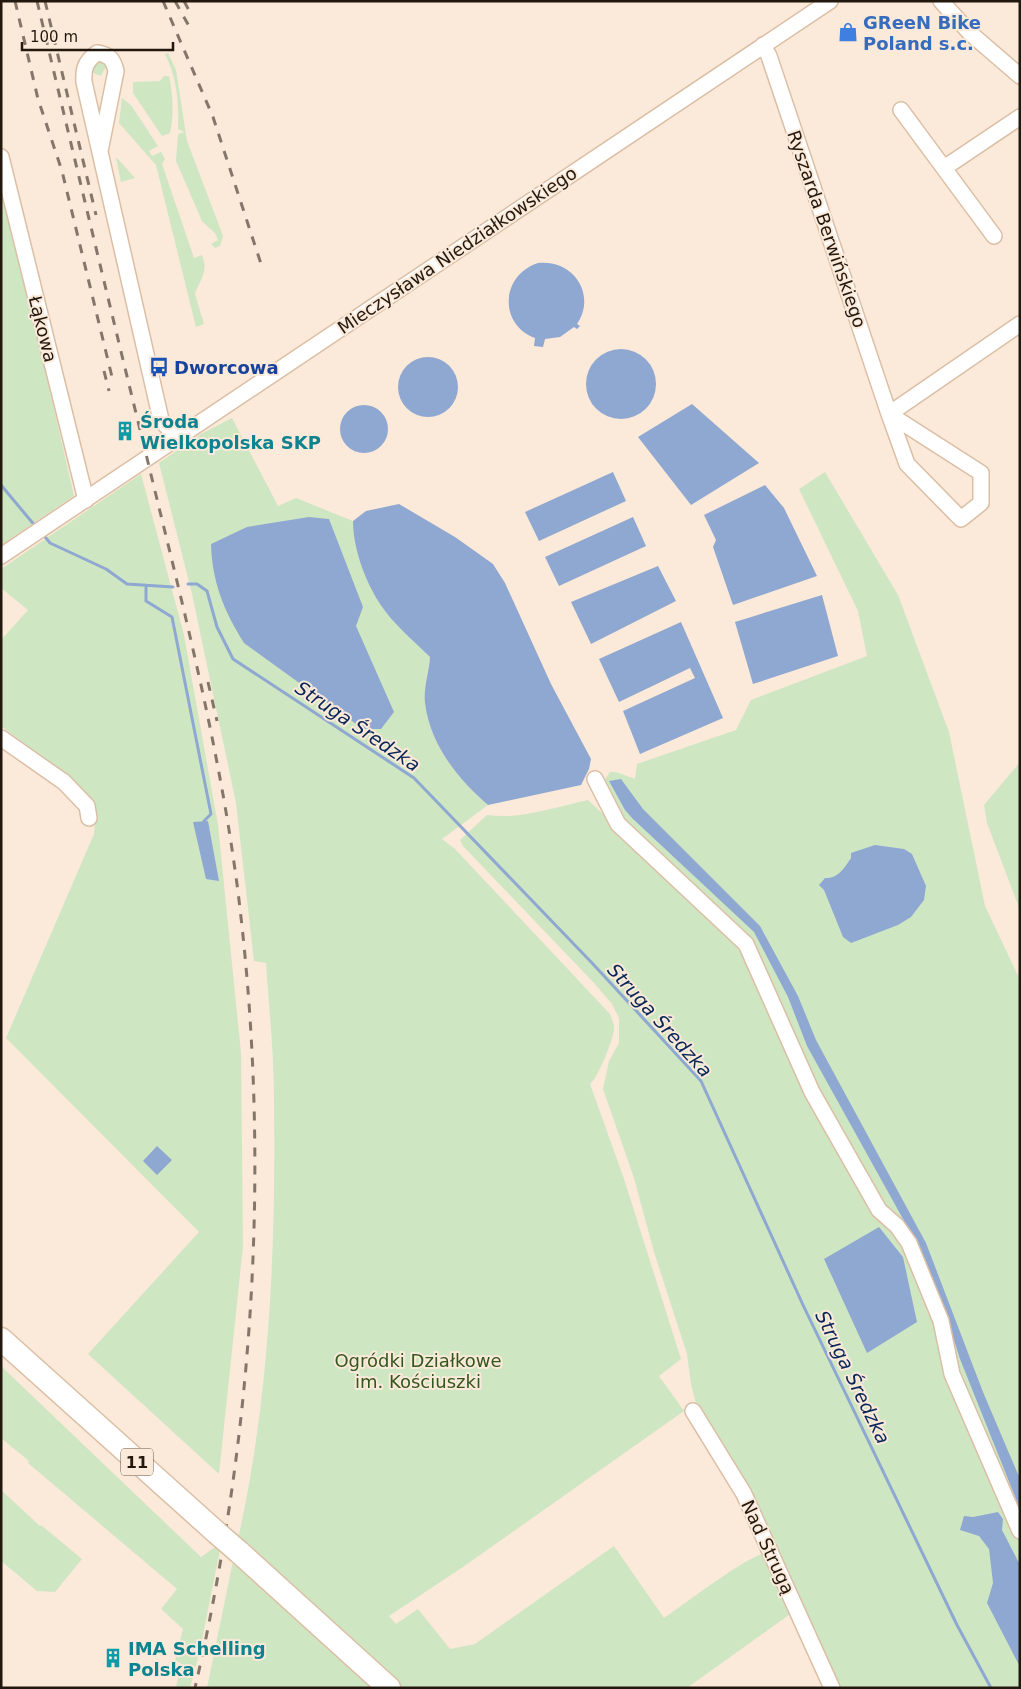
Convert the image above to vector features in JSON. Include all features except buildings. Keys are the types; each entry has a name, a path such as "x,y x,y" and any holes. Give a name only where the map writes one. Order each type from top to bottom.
{"highway":[{"name":"11","path":"1,1339 390,1688"}],"street":[{"name":"Mieczysława Niedziałkowskiego","path":"1,556 830,1"},
{"path":"940,1 970,33 1020,76"},
{"name":"Ryszarda Berwińskiego","path":"763,45 889,414 908,464 962,519 981,503 981,473 889,414"},
{"path":"100,151 116,71 113,60 107,54 97,53 88,59 83,70 100,151 161,420 178,439"},
{"path":"901,110 994,236"},
{"path":"944,168 1020,117"},
{"name":"Łąkowa","path":"1,157 80,504"},
{"path":"889,414 1020,324"},
{"path":"1,738 64,782 87,806 89,818"},
{"path":"595,779 618,824 746,944 812,1092 879,1210 897,1226 909,1243 940,1321 952,1374 1020,1531"},
{"name":"Nad Strugą","path":"693,1411 744,1494 832,1688"}],"green space":[{"path":"168,53 176,70 187,141 223,236 220,246 215,248 211,244 218,240 215,233 202,221 176,161 178,134 185,132 178,129 176,90 165,54"},
{"path":"101,62 106,64 110,71 105,68 101,76 89,71 95,63"},
{"path":"164,76 169,76 172,112 170,133 162,136 133,93 133,82 160,81"},
{"path":"122,98 131,105 158,146 149,151 152,156 161,152 165,159 162,164 194,258 202,255 204,261 203,275 195,294 204,324 196,327 156,165 119,123"},
{"path":"117,158 135,178 121,182"},
{"path":"6,199 74,496 1,545 1,200"},
{"name":"Ogródki Działkowe im. Kościuszki","path":"232,418 278,506 296,498 353,521 358,553 365,575 380,604 391,618 430,657 425,686 425,703 433,733 439,747 456,772 488,805 442,839 455,849 610,1014 614,1025 613,1034 601,1067 590,1084 624,1179 681,1359 659,1376 684,1411 463,1567 389,1616 396,1624 418,1609 450,1649 475,1644 614,1546 664,1618 745,1562 764,1554 793,1612 687,1688 401,1688 238,1539 257,1431 269,1320 274,1210 274,1082 271,1031 266,963 254,961 236,803 192,594 159,463 201,434"},
{"path":"825,472 898,595 949,732 985,906 1020,980 1020,1525 968,1405 943,1321 810,1079 749,941 621,822 603,782 610,772 616,772 635,779 637,764 736,730 751,700 867,656 858,611 799,489"},
{"path":"141,474 184,635 218,825 241,1053 243,1246 219,1474 88,1354 199,1232 6,1038 94,834 96,808 70,778 1,726 1,640 28,610 1,588 1,569"},
{"path":"1020,762 1020,910 987,823 984,805"},
{"path":"588,800 743,946 810,1098 906,1245 1020,1538 1020,1688 838,1688 697,1408 691,1384 687,1354 654,1252 634,1178 603,1089 609,1061 619,1043 619,1018 612,1004 594,983 463,846 460,840 487,815 512,816"},
{"path":"1,1366 201,1557 215,1547 220,1550 200,1650 190,1688 176,1688 181,1663 175,1661 183,1629 161,1609 177,1589 1,1438"},
{"path":"1,1490 40,1526 82,1559 55,1592 37,1591 1,1561"},
{"path":"233,1561 377,1688 207,1688"}],"water":[{"path":"538,263 551,263 571,273 583,290 584,301 583,313 577,324 580,326 577,329 574,327 560,337 545,339 543,347 534,346 535,338 523,331 515,322 510,311 509,300 511,288 517,278 526,269"},
{"path":"621,349 634,352 646,359 653,371 656,384 653,397 646,409 634,416 621,419 608,416 596,409 589,397 586,384 589,371 596,359 608,352"},
{"path":"428,357 444,362 449,366 453,371 458,387 453,403 449,408 444,412 428,417 412,412 407,408 403,403 398,387 403,371 407,366 412,362"},
{"path":"692,404 759,463 691,505 638,437"},
{"path":"359,405 369,405 381,412 388,424 388,434 381,446 369,453 359,453 351,449 344,442 340,434 340,424 344,416 351,409"},
{"path":"613,472 626,501 539,541 525,512"},
{"path":"765,485 784,508 817,576 733,605 713,547 716,540 704,515"},
{"path":"399,504 455,537 493,564 505,583 551,684 591,759 589,769 581,785 488,805 466,784 447,760 433,733 425,703 430,657 397,625 380,604 369,585 355,542 353,521 366,511"},
{"path":"309,517 329,519 363,607 356,626 394,712 381,729 363,729 244,643 220,596 214,571 211,544 247,527"},
{"path":"633,517 646,546 559,586 545,557"},
{"path":"658,566 676,601 591,644 571,602"},
{"path":"822,595 838,656 753,684 735,622"},
{"path":"681,622 723,718 640,754 623,711 695,678 690,668 619,702 599,659"},
{"path":"621,779 643,809 760,926 798,996 816,1040 926,1243 983,1392 1020,1479 1020,1509 960,1359 944,1309 918,1246 807,1046 788,997 754,932 625,810 609,781"},
{"path":"208,821 219,881 206,879 193,822"},
{"path":"875,845 904,849 912,854 926,886 924,900 911,917 898,925 851,943 843,937 824,890 819,885 825,878 834,877 841,872 851,858 851,853"},
{"path":"157,1146 172,1160 157,1175 143,1161"},
{"path":"879,1227 903,1257 917,1322 867,1353 824,1259"},
{"path":"998,1512 1003,1519 1002,1530 1020,1565 1020,1667 987,1603 993,1583 989,1549 979,1536 960,1530 964,1516 973,1517"}],"waterway":[{"name":"Struga Średzka","path":"1,485 36,527"},
{"name":"Struga Średzka","path":"42,533 50,543 106,569 127,584 173,587"},
{"name":"Struga Średzka","path":"188,584 197,584 207,591 217,627 233,659 414,778 593,964 701,1081 803,1305 957,1625 991,1688"},
{"path":"146,585 146,601 172,617 211,814 204,821"}],"railway":[{"path":"15,1 38,99 62,171 113,381"},
{"path":"37,1 210,726 230,836 238,892 248,992 254,1091 255,1191 251,1292 244,1391 232,1491 215,1590 195,1688"},
{"path":"45,1 96,215"},
{"path":"163,1 213,117 263,270"},
{"path":"175,1 190,28"},
{"path":"184,1 192,16"},
{"path":"104,371 109,391"},
{"path":"208,682 217,721"}],"place":[{"name":"GReeN Bike Poland s.c.","path":"848,32"},
{"name":"Dworcowa","path":"159,367"},
{"name":"Środa Wielkopolska SKP","path":"125,431"},
{"name":"IMA Schelling Polska","path":"113,1658"}]}
